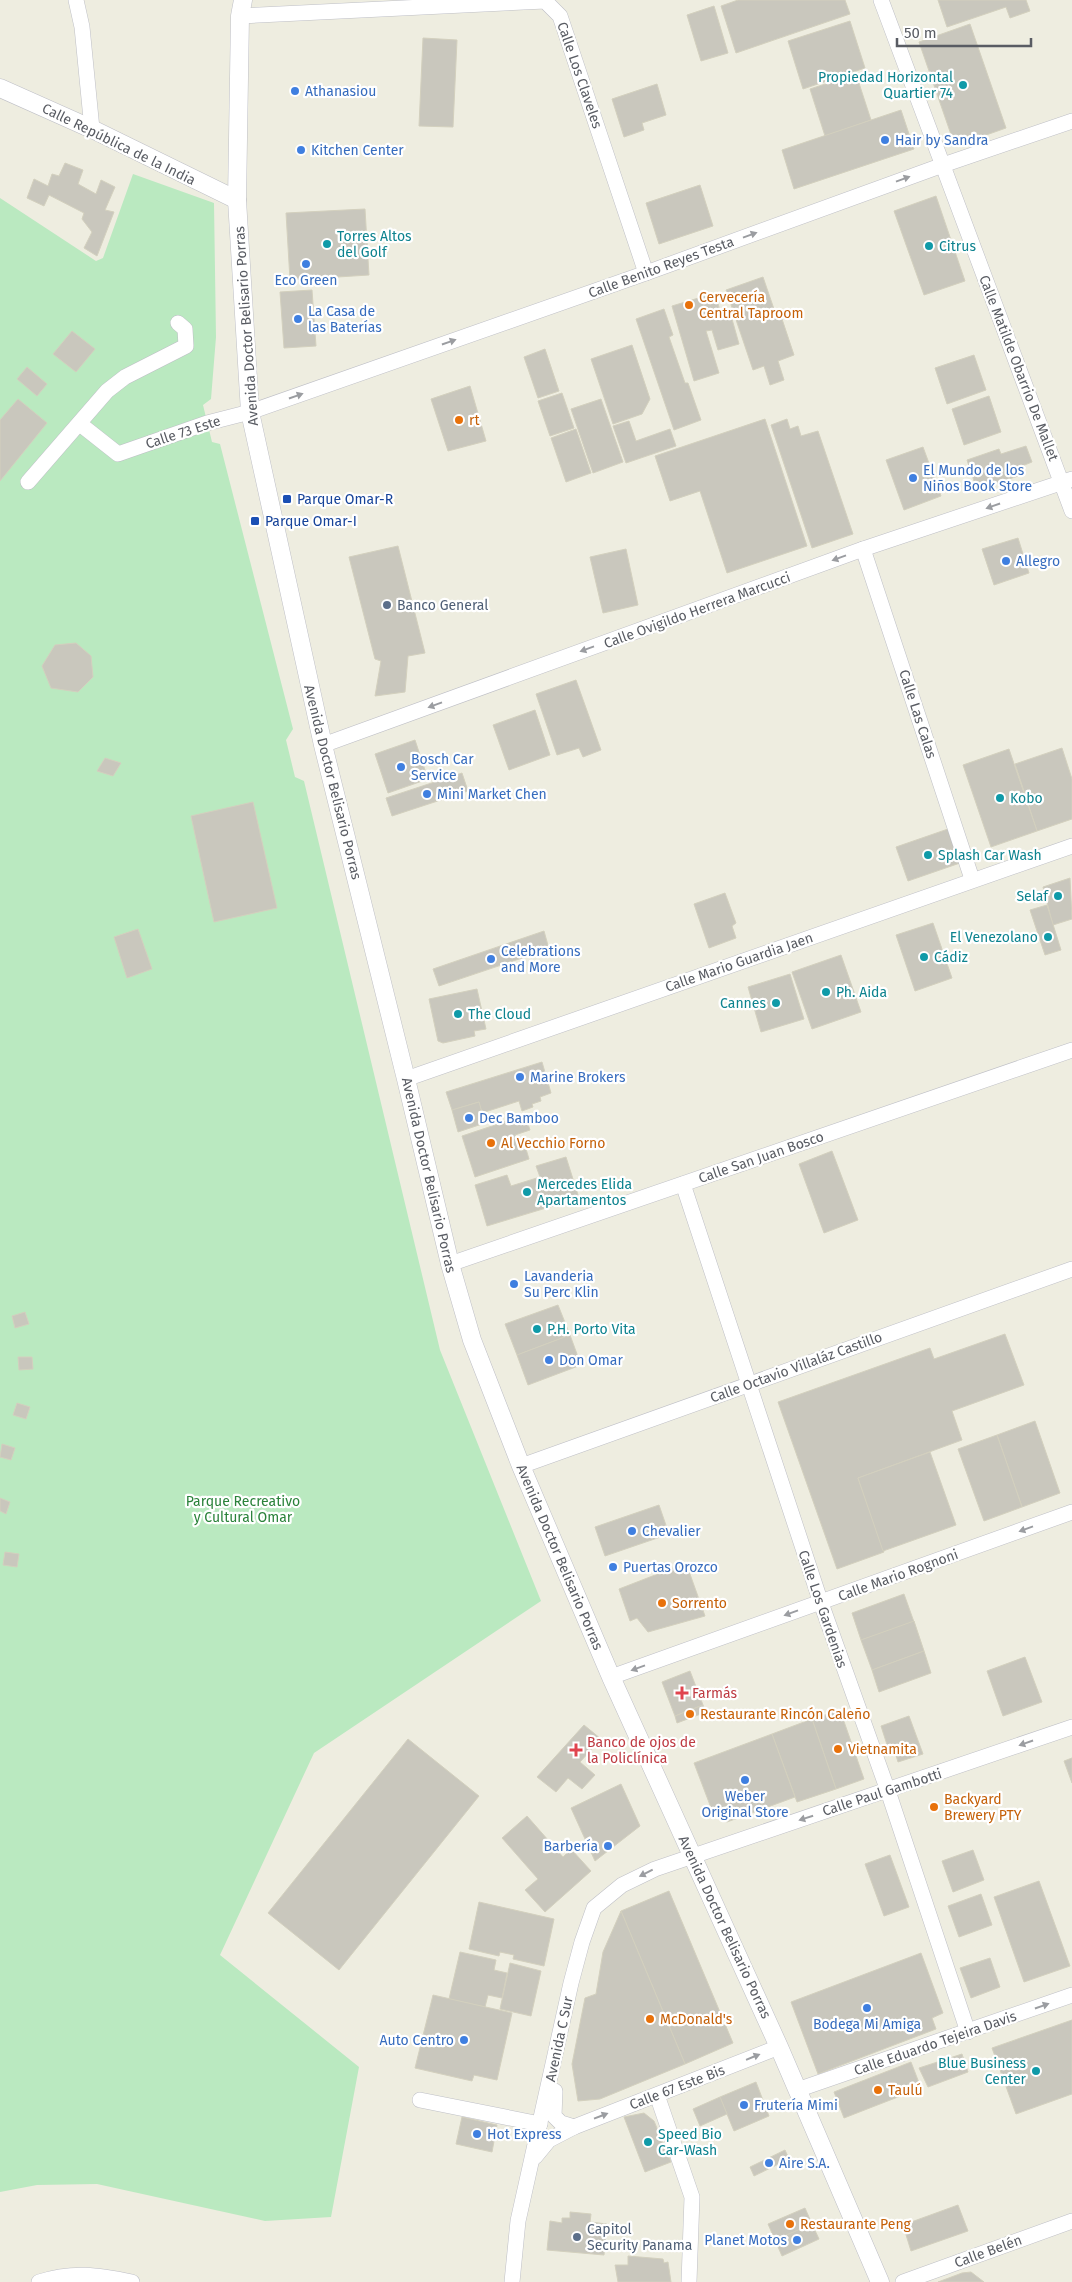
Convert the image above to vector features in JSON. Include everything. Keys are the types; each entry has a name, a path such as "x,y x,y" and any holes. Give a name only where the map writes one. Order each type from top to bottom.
{"street":[{"path":"76,0 82,27 92,129"},
{"name":"Calle Matilde Obarrio De Mallet","path":"881,0 943,165 1067,481 1072,511"},
{"name":"Calle Los Claveles","path":"241,8 545,2 560,16 646,273"},
{"name":"Avenida Doctor Belisario Porras","path":"241,8 237,200 250,412 323,745 450,1264 472,1340 521,1466 612,1677 779,2047 880,2282"},
{"name":"Calle República de la India","path":"0,88 92,129 237,200"},
{"name":"Calle Benito Reyes Testa","path":"250,412 646,273 943,165 1072,121"},
{"path":"28,482 107,391 125,377 186,346 185,329 178,324"},
{"name":"Calle 73 Este","path":"80,424 118,454 207,423 250,412"},
{"name":"Calle Ovigildo Herrera Marcucci","path":"323,745 863,549 1067,481"},
{"name":"Calle Las Calas","path":"863,549 972,880"},
{"name":"Calle Mario Guardia Jaen","path":"406,1079 1072,846"},
{"name":"Calle San Juan Bosco","path":"450,1264 1072,1050"},
{"name":"Calle Los Gardenias","path":"683,1184 820,1603 888,1791 968,2032"},
{"name":"Calle Octavio Villaláz Castillo","path":"521,1466 1072,1270"},
{"name":"Calle Mario Rognoni","path":"612,1677 1072,1512"},
{"name":"Calle Paul Gambotti","path":"692,1855 1072,1728"},
{"name":"Avenida C Sur","path":"512,2282 518,2222 574,1974 594,1908 622,1885 655,1869 692,1855"},
{"name":"Calle Eduardo Tejeira Davis","path":"797,2090 1072,1995"},
{"path":"558,2043 559,2067 554,2116 561,2123 574,2127"},
{"name":"Calle 67 Este Bis","path":"532,2160 549,2140 574,2127 779,2047"},
{"path":"657,2095 692,2197 689,2282"},
{"path":"420,2100 540,2124"},
{"name":"Calle Belén","path":"904,2282 1072,2221"},
{"path":"39,2282 95,2274 132,2282"}],"green space":[{"name":"Parque Recreativo y Cultural Omar","path":"133,174 214,203 216,337 211,399 203,405 212,442 220,444 293,729 286,740 295,777 304,781 440,1350 541,1601 314,1753 220,1955 359,2067 331,2217 265,2221 97,2184 37,2185 0,2192 0,198 96,261 103,258"}],"building":[{"path":"738,0 845,0 850,14 736,53 721,6"},
{"path":"938,0 1026,0 1030,11 1010,18 1006,7 947,27"},
{"path":"714,6 728,53 701,61 687,15"},
{"path":"850,21 865,68 803,89 788,41"},
{"name":"Propiedad Horizontal Quartier 74","path":"970,24 1006,128 955,146 919,42"},
{"path":"423,38 457,40 453,127 419,126"},
{"path":"856,74 871,120 825,136 810,89"},
{"path":"657,84 666,115 642,123 644,130 624,137 612,99"},
{"path":"901,110 914,149 794,189 782,150"},
{"path":"65,163 83,170 78,184 96,194 101,180 115,187 105,210 114,212 97,256 84,248 92,232 82,219 84,213 49,195 44,206 27,198 34,179 48,186 52,174 59,176"},
{"path":"700,185 713,226 659,244 646,203"},
{"name":"Citrus","path":"936,196 965,281 924,295 894,211"},
{"name":"Torres Altos del Golf","path":"365,209 369,275 290,280 286,213"},
{"path":"763,277 775,312 779,310 794,355 778,361 784,380 770,385 764,366 753,370 726,290"},
{"name":"La Casa de las Baterías","path":"312,290 316,346 284,348 280,292"},
{"path":"715,293 721,314 730,312 739,344 718,350 712,330 706,331 719,373 694,381 672,306"},
{"path":"664,309 673,335 669,337 685,383 688,383 701,420 674,430 636,319"},
{"path":"72,331 95,349 76,372 53,354"},
{"path":"632,345 650,399 642,414 613,424 591,359"},
{"path":"545,349 559,391 538,398 524,357"},
{"path":"974,355 986,390 947,404 935,368"},
{"path":"27,367 47,384 37,396 17,379"},
{"name":"rt","path":"470,386 486,441 448,451 431,399"},
{"path":"562,393 574,428 550,436 538,401"},
{"path":"989,396 1001,432 964,445 952,409"},
{"path":"18,399 47,423 0,481 0,420"},
{"path":"601,399 623,462 593,473 571,409"},
{"path":"765,419 807,546 727,573 700,491 670,501 655,456"},
{"path":"787,419 790,429 798,426 801,436 818,431 853,534 812,548 771,425"},
{"path":"629,421 636,441 670,429 676,446 626,463 613,426"},
{"path":"576,429 591,473 566,482 551,438"},
{"path":"1026,446 1032,462 1022,466 1024,474 977,490 967,460 999,449 1001,454"},
{"name":"El Mundo de los Niños Book Store","path":"923,447 941,496 904,510 886,460"},
{"name":"Allegro","path":"1018,538 1029,573 994,585 982,549"},
{"name":"Banco General","path":"398,546 425,653 408,656 405,692 375,696 381,661 375,659 349,557"},
{"path":"626,549 638,605 603,613 590,557"},
{"path":"76,643 91,656 93,677 78,692 51,688 42,666 55,645"},
{"path":"576,680 601,750 583,757 579,748 557,755 536,694"},
{"path":"535,710 550,755 509,770 493,725"},
{"name":"Bosch Car Service","path":"415,740 428,779 388,793 375,754"},
{"path":"1062,748 1072,779 1072,819 1037,831 1015,764"},
{"name":"Kobo","path":"1009,749 1037,831 991,847 963,765"},
{"path":"105,758 121,763 113,776 97,771"},
{"name":"Mini Market Chen","path":"462,773 468,791 392,816 386,798"},
{"path":"253,802 277,908 214,922 191,816"},
{"name":"Splash Car Wash","path":"948,829 960,863 908,881 896,847"},
{"name":"Selaf","path":"1070,878 1072,919 1053,925 1043,887"},
{"path":"725,893 736,923 732,926 736,938 709,948 694,904"},
{"name":"El Venezolano","path":"1047,905 1061,950 1045,955 1030,910"},
{"name":"Cádiz","path":"933,923 952,978 915,991 896,935"},
{"path":"138,929 152,969 127,978 114,937"},
{"name":"Celebrations and More","path":"544,931 549,949 439,986 433,969"},
{"name":"Ph. Aida","path":"841,955 861,1012 812,1029 792,972"},
{"name":"Cannes","path":"790,974 804,1019 761,1032 748,987"},
{"name":"The Cloud","path":"477,989 486,1029 474,1031 475,1036 443,1043 438,1041 429,999"},
{"name":"Marine Brokers","path":"542,1062 551,1093 540,1097 541,1101 532,1104 533,1107 522,1111 519,1101 482,1113 479,1102 452,1110 446,1092"},
{"name":"Dec Bamboo","path":"479,1102 485,1123 458,1132 452,1110"},
{"name":"Al Vecchio Forno","path":"525,1115 530,1130 515,1135 521,1151 526,1149 529,1159 475,1177 462,1136"},
{"path":"832,1151 858,1220 824,1233 799,1164"},
{"name":"Mercedes Elida Apartamentos","path":"566,1157 579,1198 487,1226 475,1185 507,1175 511,1186 540,1177 536,1166"},
{"name":"P.H. Porto Vita","path":"558,1305 570,1335 517,1355 505,1324"},
{"path":"25,1312 29,1324 15,1328 12,1316"},
{"path":"1005,1334 1024,1385 952,1411 962,1440 858,1478 884,1552 837,1569 778,1402 930,1348 934,1359"},
{"name":"Don Omar","path":"570,1335 581,1365 528,1385 517,1355"},
{"path":"18,1357 32,1357 33,1369 19,1370"},
{"path":"17,1403 30,1407 26,1419 13,1415"},
{"path":"1035,1421 1060,1493 1022,1507 997,1435"},
{"path":"997,1435 1022,1507 984,1521 958,1449"},
{"path":"2,1444 15,1448 11,1460 0,1457"},
{"path":"930,1452 956,1525 883,1551 858,1478"},
{"path":"0,1498 10,1502 6,1514 0,1511"},
{"name":"Chevalier","path":"659,1505 669,1534 605,1556 595,1527"},
{"path":"5,1552 19,1554 17,1567 3,1565"},
{"name":"Sorrento","path":"686,1563 705,1616 648,1632 637,1618 630,1621 619,1589"},
{"path":"904,1594 914,1622 861,1640 852,1613"},
{"path":"914,1621 924,1651 872,1670 861,1640"},
{"path":"924,1651 931,1673 879,1692 872,1670"},
{"path":"1025,1657 1042,1702 1003,1716 987,1671"},
{"name":"Farmás","path":"690,1671 703,1705 675,1716 662,1682"},
{"name":"Restaurante Rincón Caleño","path":"703,1705 706,1712 677,1723 675,1716"},
{"name":"Vietnamita","path":"840,1710 864,1779 836,1789 812,1719"},
{"path":"909,1716 923,1754 898,1762 895,1752 890,1754 881,1726"},
{"path":"812,1719 836,1789 797,1802 772,1734"},
{"name":"Banco de ojos de la Policlínica","path":"584,1725 601,1739 580,1762 595,1775 582,1789 568,1778 556,1792 537,1777"},
{"name":"Weber Original Store","path":"772,1734 795,1797 727,1822 713,1813 694,1763"},
{"path":"408,1739 479,1796 339,1970 268,1913"},
{"path":"1072,1758 1072,1783 1064,1761"},
{"path":"621,1784 640,1826 595,1861 571,1808"},
{"path":"527,1816 563,1857 571,1849 591,1871 545,1912 525,1890 538,1879 502,1838"},
{"path":"973,1850 984,1880 953,1892 942,1861"},
{"path":"890,1855 909,1907 884,1916 865,1864"},
{"path":"1039,1881 1070,1966 1024,1982 994,1897"},
{"path":"669,1891 733,2043 685,2064 621,1911"},
{"path":"981,1894 992,1925 959,1937 948,1906"},
{"path":"479,1902 554,1919 544,1966 513,1959 514,1955 500,1952 499,1956 469,1949"},
{"path":"621,1911 685,2064 600,2099 578,2101 572,2064 585,1998 596,1994 603,1952"},
{"path":"460,1952 496,1960 494,1970 507,1973 502,1998 488,1995 485,2007 449,1999"},
{"name":"Bodega Mi Amiga","path":"921,1953 943,2013 932,2018 936,2029 818,2074 791,2002"},
{"path":"990,1958 1000,1987 971,1998 960,1968"},
{"path":"510,1963 541,1971 531,2016 500,2009"},
{"name":"Auto Centro","path":"433,1995 512,2013 497,2080 474,2075 472,2081 415,2068"},
{"name":"Blue Business Center","path":"1072,2020 1072,2094 1016,2114 992,2048"},
{"path":"962,2054 968,2072 928,2087 919,2068"},
{"name":"Taulú","path":"911,2062 921,2088 844,2118 834,2092"},
{"name":"Frutería Mimi","path":"756,2082 769,2116 734,2131 720,2097"},
{"path":"720,2097 727,2114 700,2126 693,2109"},
{"name":"Speed Bio Car-Wash","path":"644,2113 654,2121 671,2162 645,2172 624,2117"},
{"name":"Hot Express","path":"462,2117 497,2125 492,2152 456,2144"},
{"name":"Aire S.A.","path":"785,2150 789,2159 754,2176 750,2167"},
{"path":"958,2205 968,2231 911,2251 903,2225"},
{"name":"Restaurante Peng","path":"805,2208 812,2224 775,2240 768,2224"},
{"name":"Capitol Security Panama","path":"570,2212 591,2214 590,2222 607,2224 604,2255 547,2250 550,2221 562,2223 562,2218 570,2218"},
{"name":"Planet Motos","path":"812,2224 819,2239 782,2256 775,2240"},
{"path":"628,2256 663,2259 664,2263 668,2262 671,2282 618,2282 615,2265 628,2265"},
{"path":"971,2272 984,2282 938,2282 962,2273"}],"place":[{"name":"Propiedad Horizontal Quartier 74","path":"963,85"},
{"name":"Athanasiou","path":"295,91"},
{"name":"Hair by Sandra","path":"885,140"},
{"name":"Kitchen Center","path":"301,150"},
{"name":"Torres Altos del Golf","path":"327,244"},
{"name":"Citrus","path":"929,246"},
{"name":"Eco Green","path":"306,264"},
{"name":"Cervecería Central Taproom","path":"689,305"},
{"name":"La Casa de las Baterías","path":"298,319"},
{"name":"rt","path":"459,420"},
{"name":"El Mundo de los Niños Book Store","path":"913,478"},
{"name":"Parque Omar-R","path":"287,499"},
{"name":"Parque Omar-I","path":"255,521"},
{"name":"Allegro","path":"1006,561"},
{"name":"Banco General","path":"387,605"},
{"name":"Bosch Car Service","path":"401,767"},
{"name":"Mini Market Chen","path":"427,794"},
{"name":"Kobo","path":"1000,798"},
{"name":"Splash Car Wash","path":"928,855"},
{"name":"Selaf","path":"1058,896"},
{"name":"El Venezolano","path":"1048,937"},
{"name":"Cádiz","path":"924,957"},
{"name":"Celebrations and More","path":"491,959"},
{"name":"Ph. Aida","path":"826,992"},
{"name":"Cannes","path":"776,1003"},
{"name":"The Cloud","path":"458,1014"},
{"name":"Marine Brokers","path":"520,1077"},
{"name":"Dec Bamboo","path":"469,1118"},
{"name":"Al Vecchio Forno","path":"491,1143"},
{"name":"Mercedes Elida Apartamentos","path":"527,1192"},
{"name":"Lavanderia Su Perc Klin","path":"514,1284"},
{"name":"P.H. Porto Vita","path":"537,1329"},
{"name":"Don Omar","path":"549,1360"},
{"name":"Chevalier","path":"632,1531"},
{"name":"Puertas Orozco","path":"613,1567"},
{"name":"Sorrento","path":"662,1603"},
{"name":"Farmás","path":"682,1693"},
{"name":"Restaurante Rincón Caleño","path":"690,1714"},
{"name":"Vietnamita","path":"838,1749"},
{"name":"Banco de ojos de la Policlínica","path":"576,1750"},
{"name":"Weber Original Store","path":"745,1780"},
{"name":"Backyard Brewery PTY","path":"934,1807"},
{"name":"Barbería","path":"608,1846"},
{"name":"Bodega Mi Amiga","path":"867,2008"},
{"name":"McDonald's","path":"650,2019"},
{"name":"Auto Centro","path":"464,2040"},
{"name":"Blue Business Center","path":"1036,2071"},
{"name":"Taulú","path":"878,2090"},
{"name":"Frutería Mimi","path":"744,2105"},
{"name":"Hot Express","path":"477,2134"},
{"name":"Speed Bio Car-Wash","path":"648,2142"},
{"name":"Aire S.A.","path":"769,2163"},
{"name":"Restaurante Peng","path":"790,2224"},
{"name":"Capitol Security Panama","path":"577,2237"},
{"name":"Planet Motos","path":"797,2240"}]}
